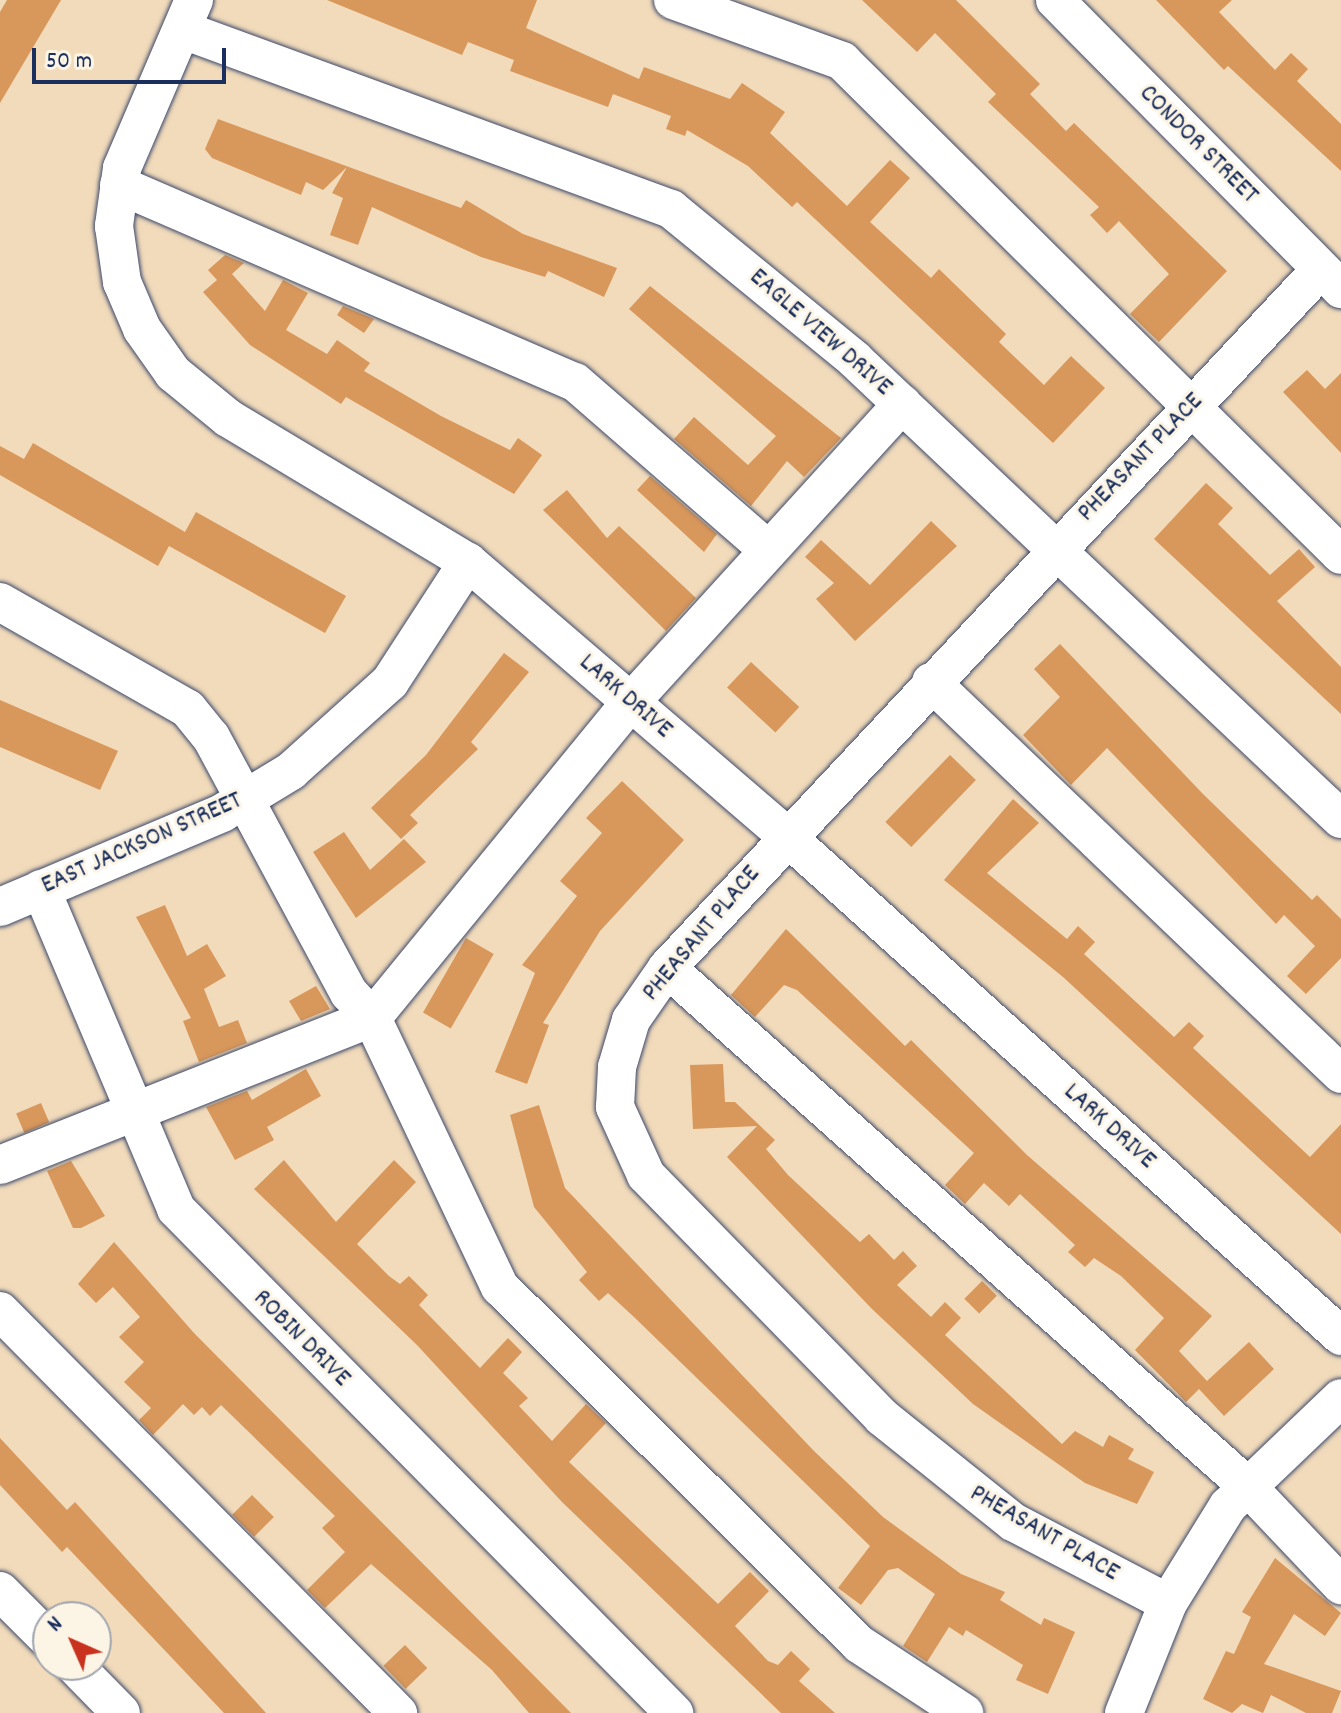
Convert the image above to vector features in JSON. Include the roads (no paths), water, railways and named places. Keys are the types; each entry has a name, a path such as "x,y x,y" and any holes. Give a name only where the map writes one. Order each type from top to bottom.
{"street":[{"path":"673,0 842,61 1341,555"},
{"name":"CONDOR STREET","path":"1055,0 1331,279"},
{"name":"LARK DRIVE","path":"188,15 119,185 114,226 122,282 142,329 173,373 228,418 468,562 786,836 1341,1336"},
{"name":"EAGLE VIEW DRIVE","path":"188,15 671,209 902,404 1341,819"},
{"path":"119,185 575,382 768,550"},
{"name":"PHEASANT PLACE","path":"1168,1603 1013,1522 931,1462 646,1175 615,1107 617,1067 631,1020 667,968 786,836 1192,405 1331,279"},
{"path":"0,1165 372,1018 631,702 902,404"},
{"name":"EAST JACKSON STREET","path":"0,907 245,800 311,754 390,682 468,562"},
{"path":"0,602 188,709 245,800 349,993 372,1018 500,1287 859,1644 964,1713"},
{"path":"931,682 1341,1074"},
{"name":"ROBIN DRIVE","path":"41,889 176,1209 195,1232 674,1713"},
{"path":"667,968 1247,1486 1341,1585"},
{"path":"0,1311 398,1713"},
{"path":"1124,1713 1168,1603 1247,1486 1341,1398"},
{"path":"0,1591 32,1623"},
{"path":"90,1681 121,1713"}]}
